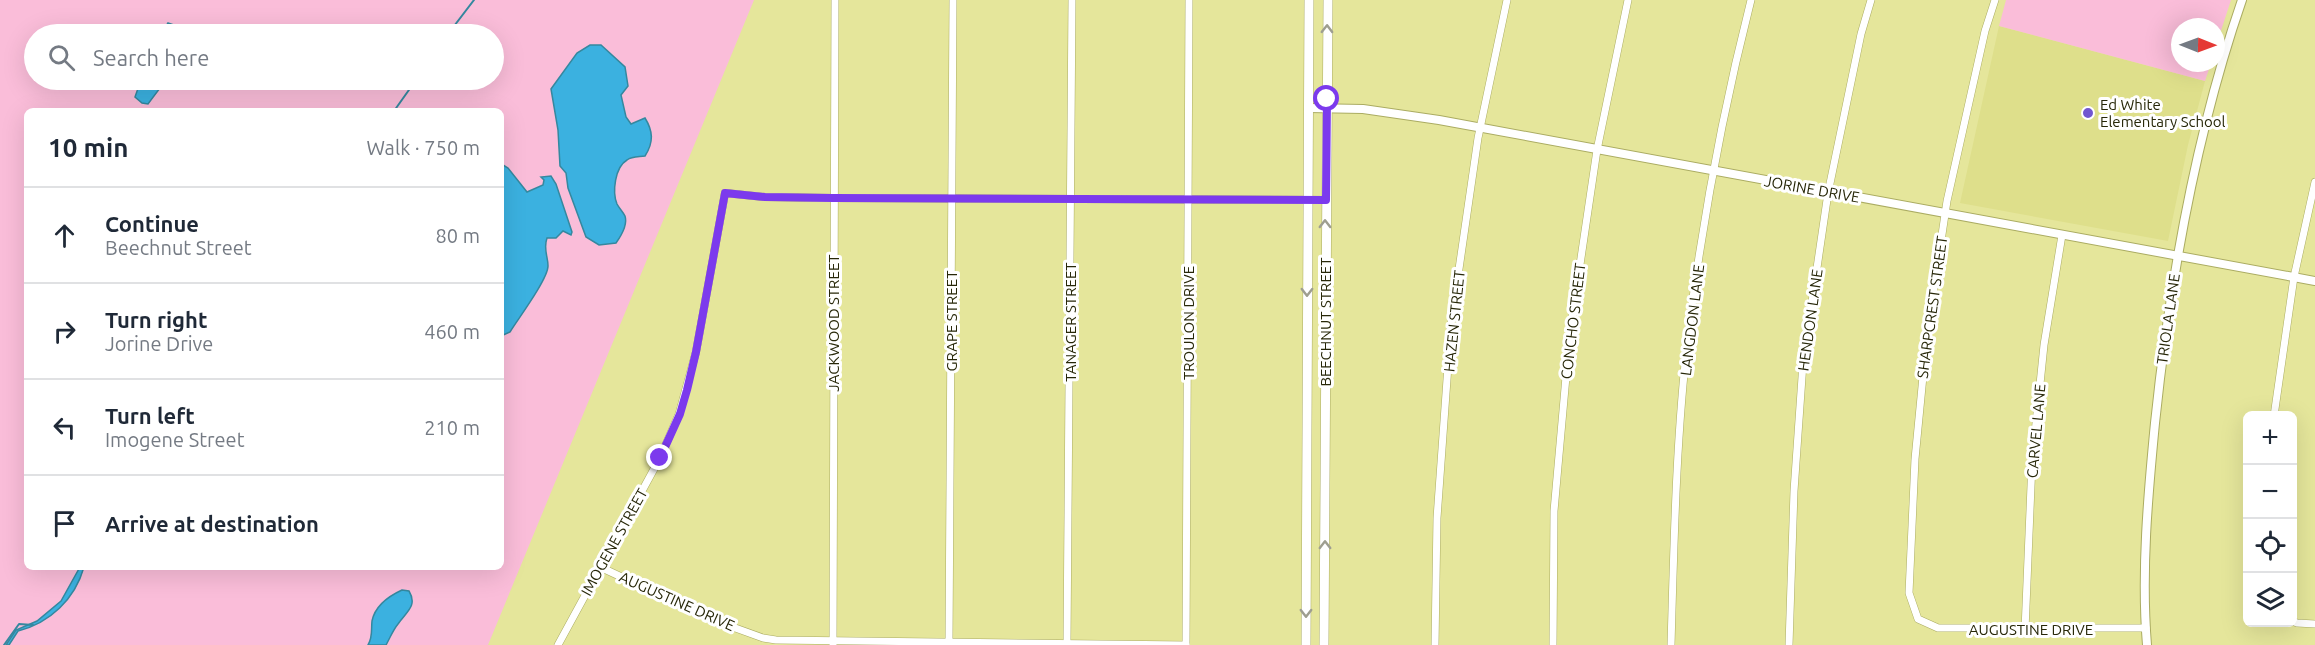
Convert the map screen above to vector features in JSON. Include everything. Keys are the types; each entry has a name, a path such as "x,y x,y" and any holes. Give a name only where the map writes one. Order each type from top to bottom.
{"main road":[{"name":"BEECHNUT STREET","path":"1306,645 1309,0"},
{"name":"BEECHNUT STREET","path":"1324,645 1328,0"},
{"path":"1307,383 1325,383"},
{"path":"1306,584 1324,584"}],"street":[{"name":"JACKWOOD STREET","path":"832,643 835,0"},
{"name":"GRAPE STREET","path":"949,642 953,0"},
{"name":"TANAGER STREET","path":"1068,643 1072,0"},
{"name":"TROULON DRIVE","path":"1186,645 1190,0"},
{"name":"HAZEN STREET","path":"1435,645 1437,518 1451,324 1480,128 1507,0"},
{"name":"CONCHO STREET","path":"1553,645 1554,512 1569,343 1597,150 1628,0"},
{"name":"LANGDON LANE","path":"1671,645 1675,496 1688,336 1713,170 1752,0"},
{"name":"HENDON LANE","path":"1789,645 1794,491 1803,363 1828,193 1861,33 1871,0"},
{"name":"SHARPCREST STREET","path":"1918,619 1909,593 1915,459 1927,335 1945,212 1985,31 1995,0"},
{"name":"TRIOLA LANE","path":"2147,645 2147,500 2162,361 2177,256 2200,146 2227,44 2242,0"},
{"name":"JORINE DRIVE","path":"1309,108 1393,112 2315,281"},
{"path":"2275,411 2294,277 2315,182"},
{"name":"IMOGENE STREET","path":"558,645 660,458 680,414 696,352 725,193 765,197 833,198"},
{"path":"833,198 1326,200"},
{"name":"CARVEL LANE","path":"2025,630 2032,462 2044,345 2062,235"},
{"name":"AUGUSTINE DRIVE","path":"600,567 716,621 763,638 832,643 1186,645"},
{"name":"AUGUSTINE DRIVE","path":"1918,619 1938,628 2025,630 2146,628"},
{"path":"2297,624 2315,624"}],"shaded area":[{"path":"0,0 754,0 488,645 0,645"},
{"path":"2006,0 2231,0 2225,18 2171,18 2171,72 1999,26"},
{"name":"Ed White Elementary School","path":"1999,26 2205,81 2188,145 2168,241 1960,203"},
{"path":"2171,72 2208,72 2205,81"}],"water":[{"path":"590,45 601,45 625,67 628,86 621,95 626,117 631,124 645,118 650,127 651,137 645,156 629,159 623,163 617,174 615,187 617,204 626,219 622,234 616,243 599,245 586,237 568,188 566,173 560,166 558,130 551,89 577,53"},
{"path":"137,90 158,90 148,104 142,103 135,97"},
{"path":"504,166 527,192 543,185 544,180 541,177 551,176 556,184 572,232 571,235 563,231 556,238 547,238 547,272 510,332 504,335"},
{"path":"78,570 83,570 68,599 60,608 41,622 18,631 9,645 6,645 16,630 37,621 61,601"},
{"path":"402,590 409,591 412,601 410,609 386,645 368,645 372,621 379,606"}],"waterway":[{"path":"456,24 474,0"},
{"path":"396,108 409,90"},
{"path":"4,645 19,624 33,625"}],"place":[{"name":"Ed White Elementary School","path":"2088,113"}],"route":[{"path":"660,458 680,414 687,390 725,193 765,197 833,198 1326,200 1327,99"}]}
